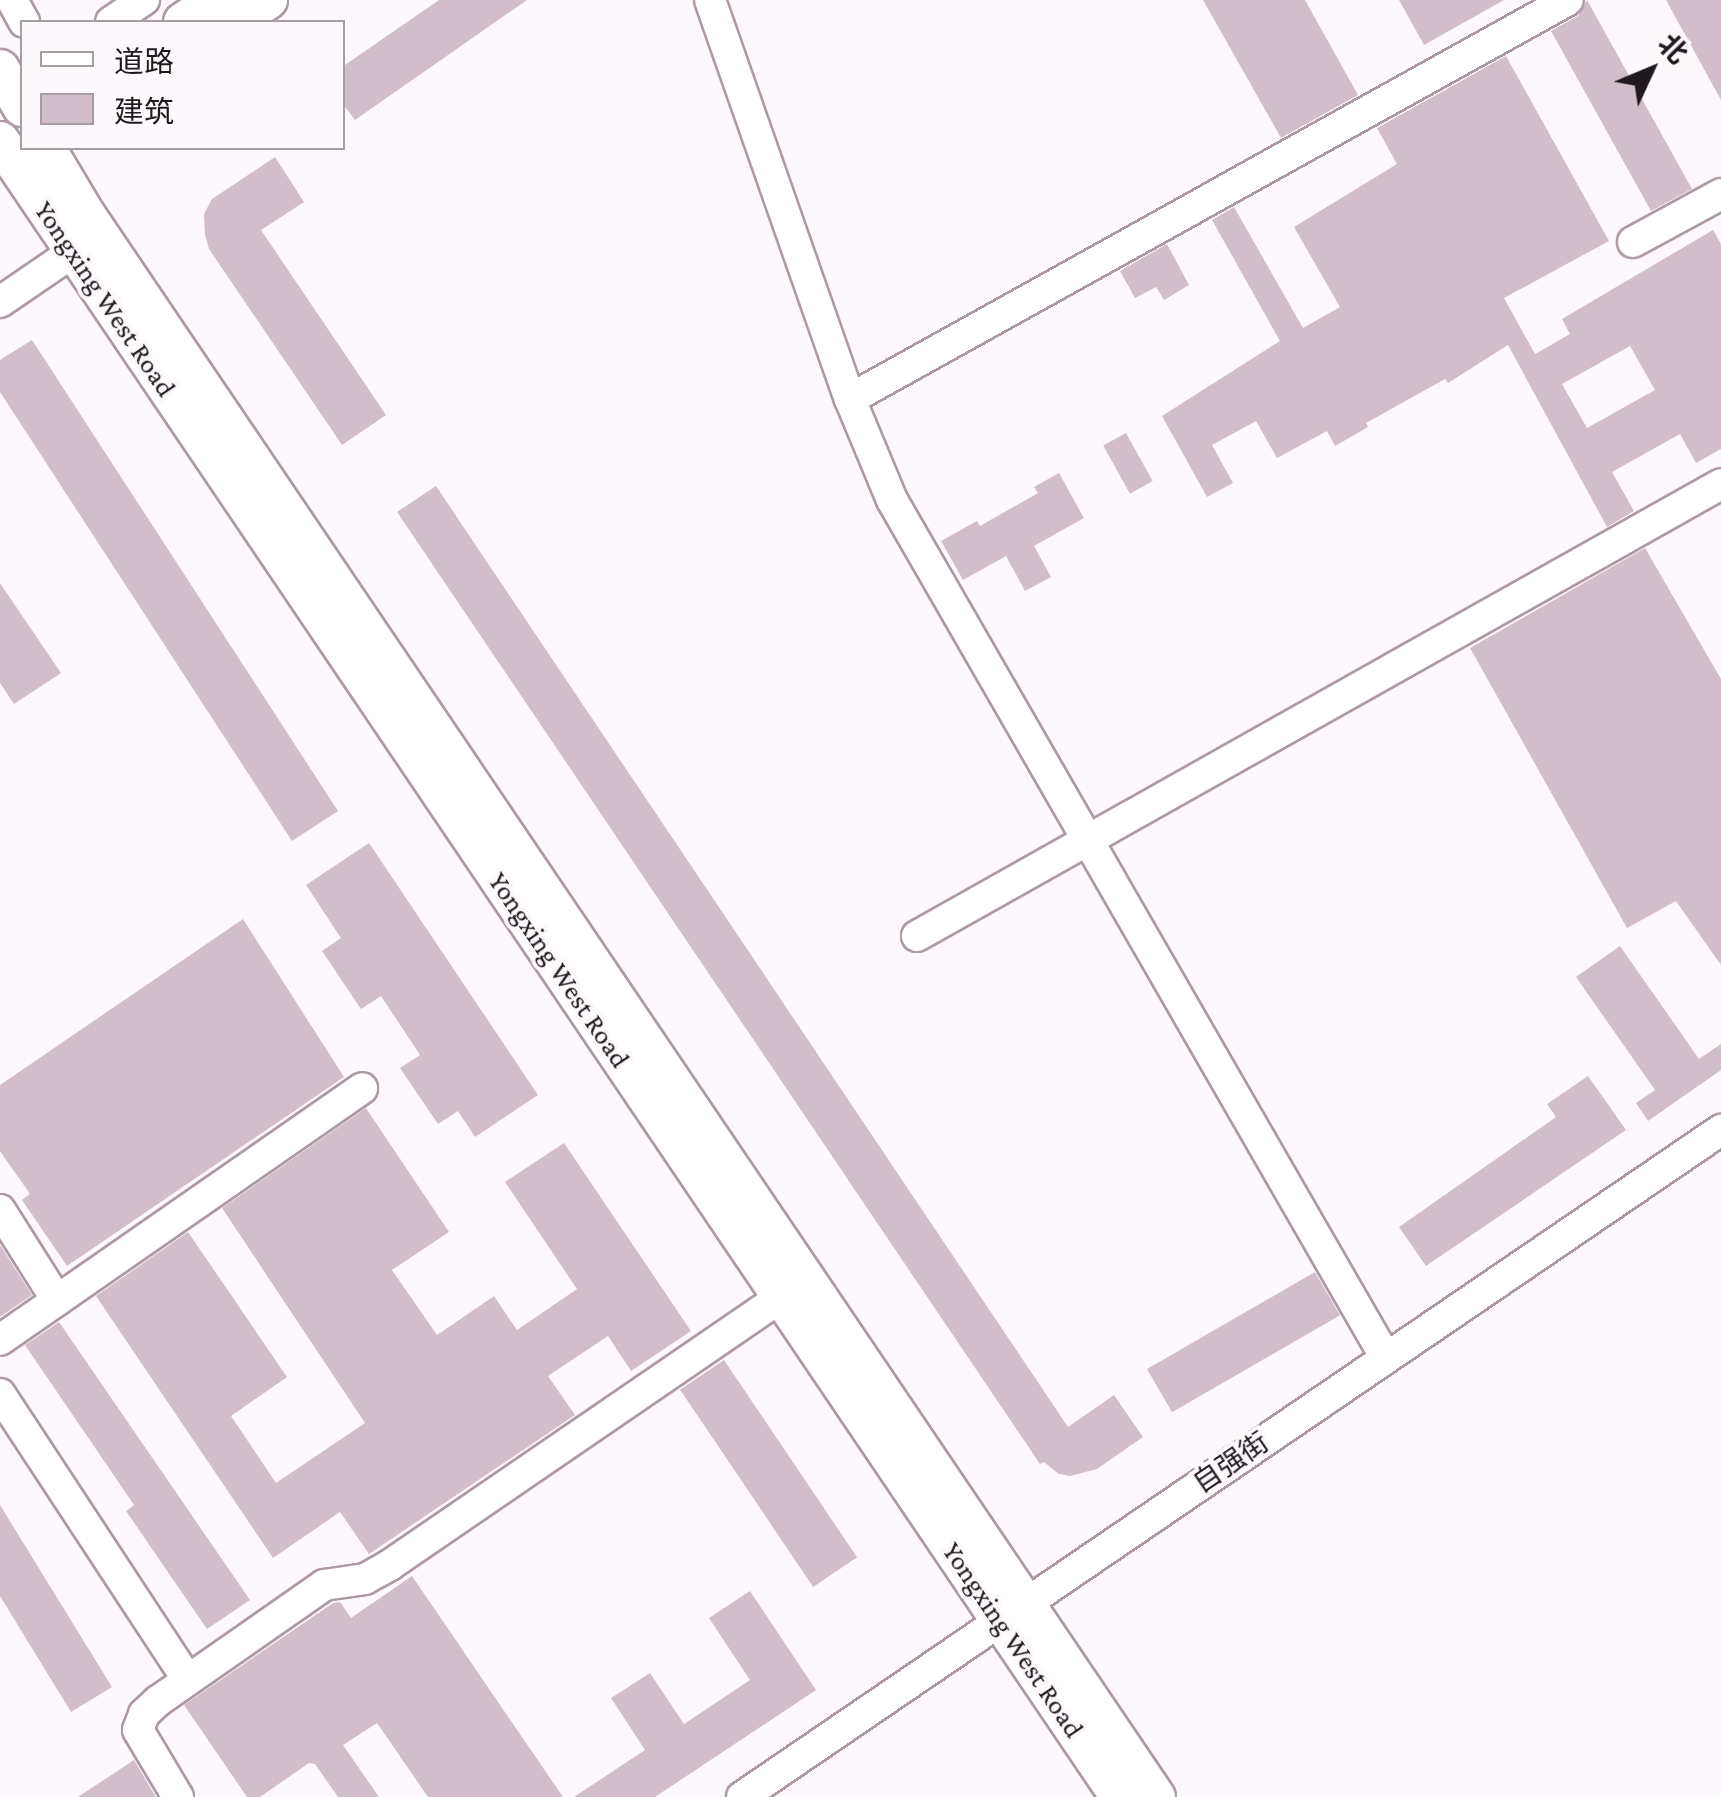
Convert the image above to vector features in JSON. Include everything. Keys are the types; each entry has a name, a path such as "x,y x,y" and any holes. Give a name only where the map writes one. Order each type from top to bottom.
{"main road":[{"path":"186,20 216,0"},
{"path":"238,20 268,0"},
{"path":"0,69 20,104"},
{"name":"Yongxing West Road","path":"21,152 73,252 781,1298 1013,1612 1156,1797"},
{"name":"Yongxing West Road","path":"21,152 96,232 1013,1612 1120,1797"}],"street":[{"path":"114,20 144,0"},
{"path":"710,0 850,399 892,500 1386,1358"},
{"path":"850,399 1568,0"},
{"path":"1634,242 1721,194"},
{"path":"0,302 73,252"},
{"path":"917,936 1721,484"},
{"path":"0,1340 362,1088"},
{"name":"自强街","path":"742,1797 1721,1130"},
{"path":"0,1210 57,1300"},
{"path":"178,1797 138,1730 144,1714 324,1584 365,1579 390,1565 781,1298"},
{"path":"0,1394 188,1680"}],"building":[{"path":"439,0 527,0 355,120 345,107 345,65"},
{"path":"1203,0 1305,0 1358,95 1281,138"},
{"path":"1399,0 1504,0 1424,45"},
{"path":"1587,0 1692,189 1651,211 1551,31 1578,16"},
{"path":"1666,0 1721,0 1721,100"},
{"path":"1506,56 1609,241 1504,298 1535,354 1570,334 1562,319 1713,230 1721,244 1721,449 1696,463 1680,434 1612,472 1634,511 1607,527 1508,345 1448,383 1445,379 1366,423 1368,427 1335,446 1327,431 1277,458 1256,421 1212,445 1233,483 1207,497 1162,416 1280,341 1212,220 1234,207 1303,328 1340,307 1294,227 1397,164 1377,128","holes":["1630,346 1655,390 1587,428 1562,384"]},
{"path":"275,157 304,202 261,230 386,415 342,445 209,249 205,235 204,214 212,199"},
{"path":"1167,244 1189,285 1164,300 1156,287 1135,298 1120,271"},
{"path":"32,340 338,811 292,841 0,392 0,360"},
{"path":"1126,433 1153,481 1130,494 1103,446"},
{"path":"1059,473 1084,518 1034,546 1051,577 1025,591 1006,556 963,580 941,541 977,521 980,526 1038,493 1034,487"},
{"path":"436,486 1068,1427 1114,1395 1143,1437 1097,1469 1070,1476 1059,1474 1044,1462 1040,1464 397,512"},
{"path":"1645,548 1721,679 1721,965 1676,901 1627,928 1470,648"},
{"path":"0,583 61,673 14,704 0,683"},
{"path":"369,843 538,1095 475,1137 458,1111 438,1124 400,1068 420,1055 381,996 361,1009 322,951 341,938 306,885"},
{"path":"243,919 344,1077 67,1266 22,1200 30,1194 0,1151 0,1085"},
{"path":"1620,946 1699,1059 1721,1044 1721,1070 1648,1121 1636,1103 1655,1090 1576,977"},
{"path":"1588,1076 1626,1130 1426,1266 1399,1227 1556,1117 1547,1104"},
{"path":"366,1108 449,1232 392,1270 437,1335 494,1296 517,1330 577,1289 505,1182 564,1143 691,1331 631,1371 608,1336 548,1376 575,1415 369,1554 340,1512 273,1558 96,1296 188,1232 287,1377 231,1416 276,1483 365,1423 222,1208"},
{"path":"0,1245 32,1295 0,1317"},
{"path":"1315,1272 1340,1315 1172,1412 1147,1369"},
{"path":"59,1322 250,1600 207,1629 126,1511 134,1505 25,1345"},
{"path":"724,1360 857,1557 813,1587 680,1390"},
{"path":"0,1505 112,1687 71,1712 0,1596"},
{"path":"412,1576 563,1797 428,1797 377,1723 343,1745 379,1797 338,1797 315,1764 309,1763 260,1797 247,1797 184,1705 333,1603 340,1602 351,1618"},
{"path":"750,1591 816,1690 655,1797 574,1797 645,1750 611,1698 650,1673 684,1724 750,1680 709,1618"},
{"path":"134,1760 156,1797 78,1797"}]}
